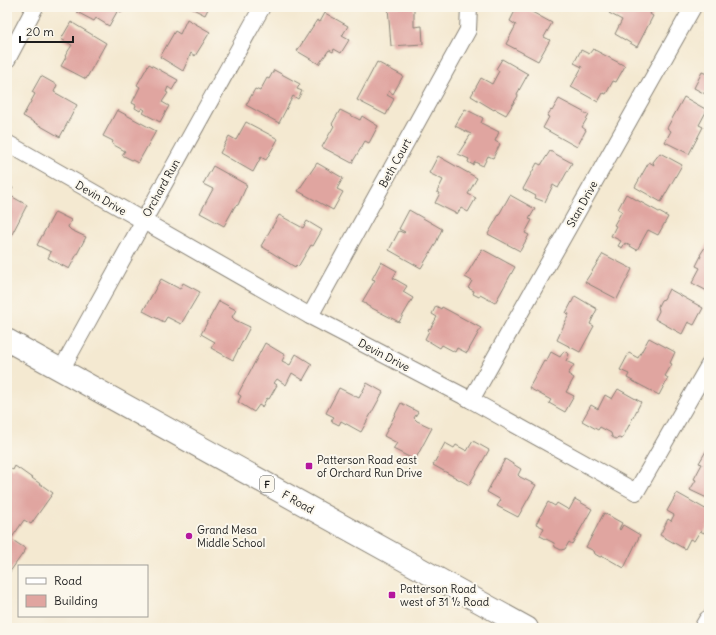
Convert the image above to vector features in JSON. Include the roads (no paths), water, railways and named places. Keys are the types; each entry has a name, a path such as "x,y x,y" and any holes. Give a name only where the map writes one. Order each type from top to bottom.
{"main road":[{"name":"F Road","path":"7,340 526,628"}],"street":[{"path":"7,60 34,7"},
{"name":"Orchard Run","path":"61,370 262,7"},
{"name":"Beth Court","path":"310,316 468,30 469,7"},
{"name":"Stan Drive","path":"471,400 693,7"},
{"name":"Devin Drive","path":"7,143 310,316 471,400 636,492 709,366"},
{"path":"705,628 709,621"}],"place":[{"name":"Patterson Road east of Orchard Run Drive","path":"309,466"},
{"name":"Grand Mesa Middle School","path":"189,536"},
{"name":"Patterson Road west of 31 ½ Road","path":"392,595"}]}
